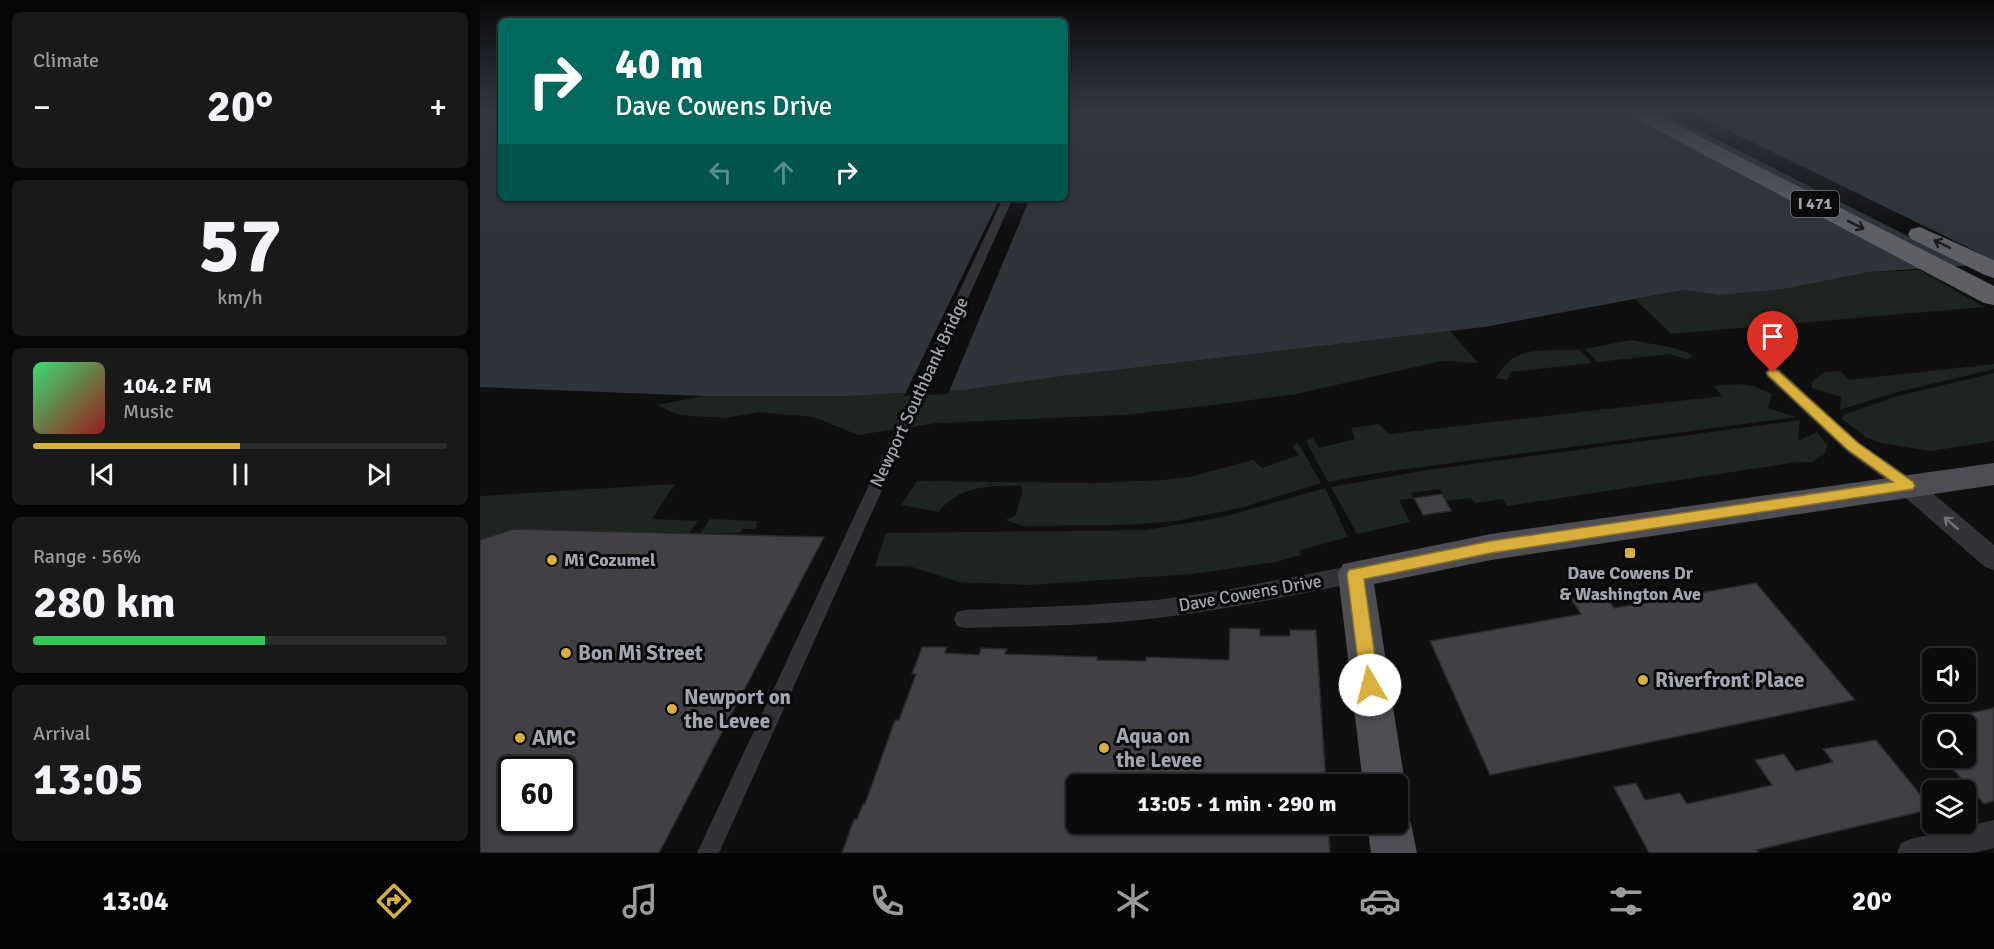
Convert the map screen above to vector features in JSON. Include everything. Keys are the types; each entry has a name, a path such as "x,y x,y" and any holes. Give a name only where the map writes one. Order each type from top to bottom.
{"highway":[{"name":"I 471","path":"1713,151 1994,297"},
{"name":"I 471","path":"1753,151 1865,206"},
{"path":"1898,222 1994,270"}],"main road":[{"name":"Dave Cowens Drive","path":"1355,574 1491,547 1994,474"},
{"path":"1355,574 1383,774"},
{"path":"1391,834 1394,853"}],"street":[{"name":"Newport Southbank Bridge","path":"710,848 828,585 1007,201"},
{"path":"1773,373 1853,447 1908,486 1994,560"},
{"name":"Dave Cowens Drive","path":"966,619 1080,616 1158,609 1223,600 1355,574"},
{"path":"1911,853 1994,834"}],"shaded area":[{"path":"480,151 498,151 498,201 1068,201 1068,151 1994,151 1994,264 1869,272 1783,289 1719,295 1683,290 1484,327 1063,376 964,390 847,396 704,396 480,387"},
{"path":"1920,270 1984,307 1671,334 1635,299 1683,290 1719,295 1869,272"},
{"path":"1450,331 1478,363 1442,361 1296,394 1124,415 937,423 858,435 814,417 760,412 724,418 679,415 657,405 704,396 847,396 964,390 1063,376"},
{"path":"1631,340 1674,348 1691,354 1692,357 1687,359 1669,354 1597,362 1585,349"},
{"path":"1579,349 1592,363 1511,372 1507,380 1496,378 1512,359 1522,354 1543,350"},
{"path":"1994,364 1994,369 1890,394 1840,410 1841,397 1812,388 1812,382 1824,372 1840,371 1849,380"},
{"path":"1994,373 1994,441 1931,451 1881,443 1867,438 1841,418 1845,414 1898,396"},
{"path":"1738,384 1754,386 1772,394 1768,408 1796,417 1377,473 1328,482 1306,441 1313,438 1319,448 1355,439 1351,428 1379,424 1389,434 1722,396 1714,386"},
{"path":"1800,420 1798,441 1817,432 1827,445 1826,453 1813,462 1798,462 1507,506 1503,499 1475,503 1471,498 1446,501 1440,489 1411,493 1414,498 1399,500 1410,522 1357,534 1331,487 1434,469"},
{"path":"1298,443 1321,483 1240,508 1175,521 1126,525 1023,526 1005,520 1015,516 1022,494 1021,486 986,487 965,492 947,503 939,512 901,505 917,481 1095,483 1163,480 1189,477 1253,460 1262,468 1299,455 1292,446"},
{"path":"675,484 652,519 698,521 689,533 513,529 480,540 480,496"},
{"path":"1325,488 1348,537 1300,550 1301,555 1276,562 1193,574 1028,585 959,582 909,566 875,566 886,533 1146,530 1223,517"},
{"path":"710,519 757,521 756,529 743,529 740,533 701,533"}],"pier":[{"path":"1739,151 1770,151 1994,260 1973,269"},
{"path":"999,201 1029,201 948,394 904,396"}],"building":[{"path":"1442,494 1451,511 1423,515 1414,498"},
{"path":"513,529 824,537 659,853 480,853 480,540"},
{"name":"Riverfront Place","path":"1756,583 1855,700 1490,775 1430,641 1581,614 1571,599 1604,593 1614,608"},
{"name":"Aqua on the Levee","path":"1230,628 1260,629 1260,636 1290,636 1290,630 1316,630 1325,774 1066,774 1066,834 1329,834 1330,853 842,853 854,819 857,819 865,804 895,720 899,720 916,674 912,674 922,647 947,647 945,653 979,655 981,648 1007,649 1005,654 1097,657 1097,660 1146,661 1146,657 1229,660"},
{"path":"1994,708 1994,801 1984,804 1976,795 1976,780 1963,780 1952,768 1976,768 1976,714 1965,714"},
{"path":"1876,740 1922,797 1922,811 1757,850 1759,853 1649,853 1614,787 1636,783 1645,800 1680,793 1687,804 1772,785 1755,760 1784,754 1796,771 1833,762 1823,749"}],"place":[{"name":"Dave Cowens Dr & Washington Ave","path":"1630,553"},
{"name":"Mi Cozumel","path":"552,560"},
{"name":"Bon Mi Street","path":"566,653"},
{"name":"Riverfront Place","path":"1643,680"},
{"name":"Newport on the Levee","path":"672,709"},
{"name":"AMC","path":"520,738"},
{"name":"Aqua on the Levee","path":"1104,748"}],"route":[{"path":"1370,685 1355,574 1419,560 1585,532 1908,486 1853,447 1773,373"}]}
